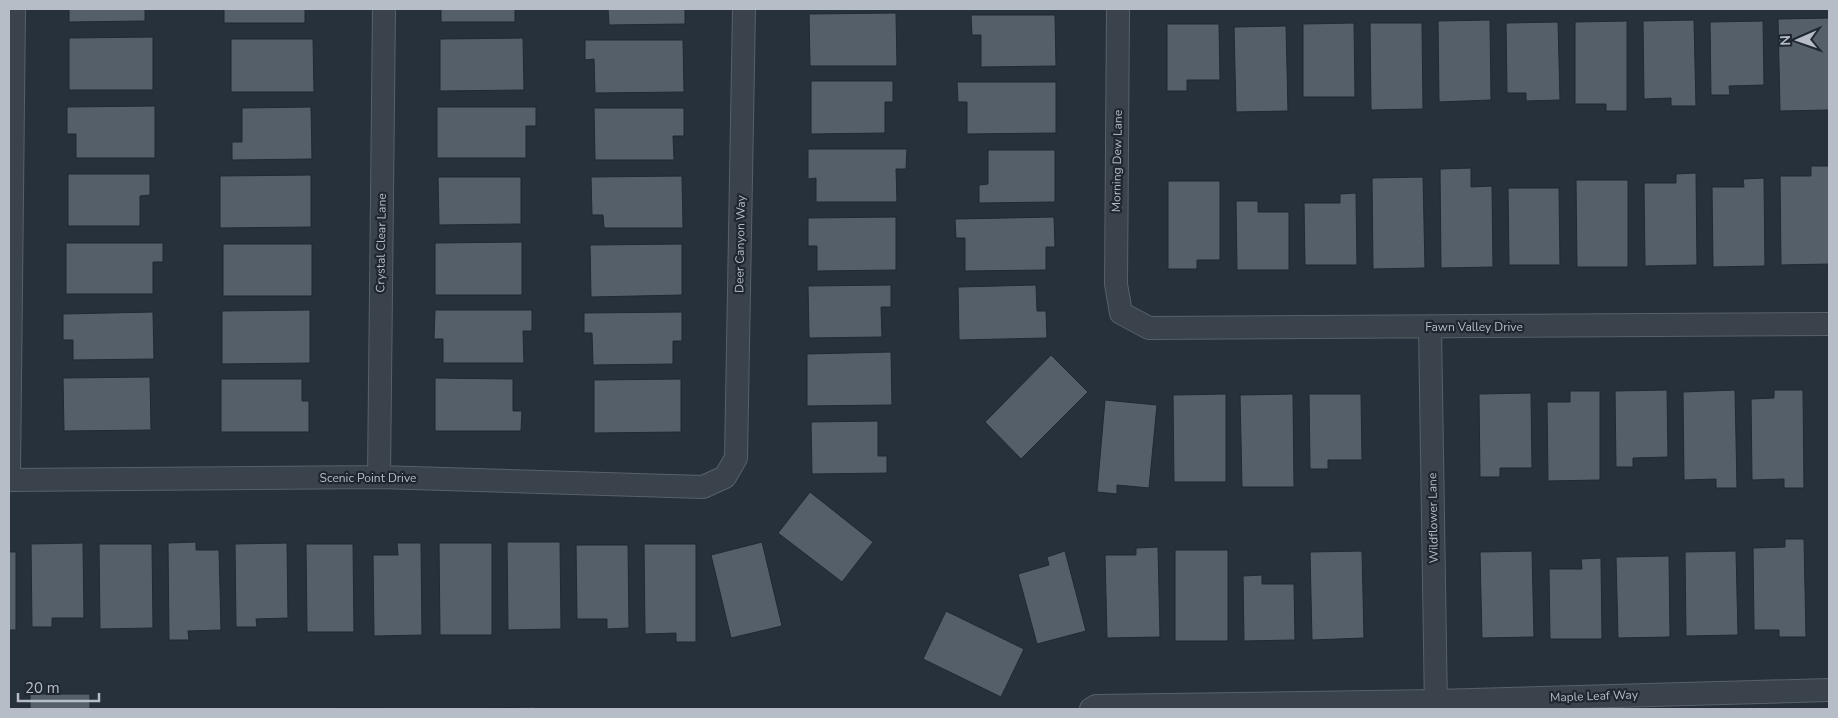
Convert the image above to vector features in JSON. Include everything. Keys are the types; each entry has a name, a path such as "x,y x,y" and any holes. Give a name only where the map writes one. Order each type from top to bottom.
{"street":[{"path":"9,473 14,9"},
{"name":"Crystal Clear Lane","path":"379,477 384,9"},
{"name":"Deer Canyon Way","path":"725,477 736,458 744,9"},
{"name":"Morning Dew Lane","path":"1118,9 1116,284 1121,313"},
{"name":"Fawn Valley Drive","path":"1121,313 1149,328 1829,324"},
{"name":"Wildflower Lane","path":"1430,327 1436,705"},
{"name":"Scenic Point Drive","path":"9,480 379,477 703,487 725,477"},
{"name":"Maple Leaf Way","path":"1091,709 1096,706 1436,705 1829,690"}],"building":[{"path":"69,9 145,9 145,21 69,22"},
{"path":"224,9 305,9 305,23 224,23"},
{"path":"441,9 515,9 515,22 441,22"},
{"path":"608,9 685,9 685,24 609,25"},
{"path":"896,13 897,66 810,66 809,14"},
{"path":"971,15 1055,15 1056,66 981,67 981,35 972,35"},
{"path":"1829,18 1829,110 1780,111 1778,19"},
{"path":"1490,20 1491,100 1439,102 1438,21"},
{"path":"1694,20 1696,106 1671,106 1671,98 1644,99 1643,21"},
{"path":"1627,21 1627,111 1606,111 1606,104 1575,104 1575,22"},
{"path":"1763,21 1764,85 1729,86 1730,95 1711,95 1710,22"},
{"path":"1558,22 1560,100 1526,101 1526,93 1507,93 1506,23"},
{"path":"1354,23 1355,97 1303,97 1303,24"},
{"path":"1370,23 1422,23 1423,109 1371,110"},
{"path":"1167,24 1219,24 1220,80 1187,80 1187,91 1167,91"},
{"path":"1286,26 1288,111 1236,112 1234,27"},
{"path":"153,37 153,90 69,90 69,38"},
{"path":"523,38 524,90 440,91 440,39"},
{"path":"231,39 313,39 314,92 231,92"},
{"path":"585,40 683,40 684,92 595,93 594,59 585,60"},
{"path":"811,81 893,81 893,102 885,102 885,133 811,134"},
{"path":"957,82 1056,82 1056,133 967,134 967,102 958,102"},
{"path":"155,106 155,158 76,158 76,134 67,134 67,107"},
{"path":"311,107 312,159 232,160 232,142 242,142 242,108"},
{"path":"437,107 536,107 536,126 526,126 526,158 437,158"},
{"path":"594,108 684,108 684,136 673,136 674,160 595,160"},
{"path":"808,149 907,149 906,169 896,169 897,202 816,202 816,178 808,179"},
{"path":"988,150 1055,150 1055,202 979,203 979,185 988,184"},
{"path":"1811,166 1829,166 1829,264 1781,265 1780,176 1811,176"},
{"path":"1471,168 1471,187 1492,186 1493,267 1441,268 1440,169"},
{"path":"1696,173 1697,265 1645,266 1644,183 1676,183 1676,174"},
{"path":"68,174 150,174 150,195 140,196 140,226 68,226"},
{"path":"311,175 311,227 220,228 220,176"},
{"path":"682,176 683,228 604,228 603,215 592,215 591,177"},
{"path":"438,177 521,177 521,224 439,225"},
{"path":"1423,177 1425,268 1373,269 1372,178"},
{"path":"1764,178 1765,266 1713,267 1712,187 1744,187 1743,179"},
{"path":"1576,180 1628,180 1628,267 1577,267"},
{"path":"1168,181 1220,181 1220,260 1197,260 1197,269 1168,269"},
{"path":"1508,188 1559,188 1560,265 1509,265"},
{"path":"1356,193 1357,265 1305,265 1304,203 1340,203 1340,194"},
{"path":"1236,201 1258,201 1258,212 1289,212 1289,270 1237,270"},
{"path":"896,217 896,270 817,271 817,246 808,246 808,218"},
{"path":"1054,217 1055,247 1046,247 1046,270 965,271 965,238 956,238 955,219"},
{"path":"522,242 522,295 435,295 435,243"},
{"path":"66,243 163,243 163,262 153,262 153,294 66,294"},
{"path":"223,244 312,244 312,296 223,296"},
{"path":"682,244 682,295 591,297 590,245"},
{"path":"891,285 891,307 881,307 882,337 809,338 808,286"},
{"path":"1036,285 1037,311 1046,311 1047,338 959,340 958,287"},
{"path":"310,310 310,363 222,364 222,311"},
{"path":"435,310 532,310 532,331 523,331 524,363 443,363 443,339 434,339"},
{"path":"153,312 154,359 73,360 73,340 63,340 63,314"},
{"path":"682,312 682,341 673,341 673,364 593,365 592,333 584,333 584,313"},
{"path":"891,352 892,405 807,406 807,354"},
{"path":"1051,355 1088,392 1021,459 985,422"},
{"path":"150,377 151,430 64,431 63,378"},
{"path":"435,378 513,379 513,411 522,411 521,431 435,431"},
{"path":"221,379 302,379 302,401 309,401 309,432 221,432"},
{"path":"681,379 681,432 594,433 594,380"},
{"path":"1667,390 1668,457 1633,458 1633,467 1616,467 1615,391"},
{"path":"1735,390 1737,488 1716,488 1716,479 1684,480 1683,392"},
{"path":"1774,390 1803,390 1804,488 1784,488 1784,479 1752,480 1751,399 1774,398"},
{"path":"1570,391 1600,391 1600,480 1548,481 1547,402 1570,402"},
{"path":"1531,393 1532,468 1500,468 1500,477 1480,477 1479,394"},
{"path":"1226,394 1226,482 1174,482 1173,395"},
{"path":"1293,394 1294,487 1242,487 1240,395"},
{"path":"1309,394 1361,394 1362,460 1328,460 1328,469 1310,469"},
{"path":"1105,400 1157,405 1149,488 1117,485 1117,494 1097,492"},
{"path":"878,421 878,456 887,456 887,473 812,474 811,422"},
{"path":"810,492 873,542 842,582 778,533"},
{"path":"1785,539 1804,539 1806,637 1779,637 1779,630 1754,630 1753,548 1785,547"},
{"path":"196,542 196,550 219,550 221,630 188,631 189,640 169,640 168,543"},
{"path":"507,542 560,542 561,629 508,630"},
{"path":"762,542 782,626 731,638 711,555"},
{"path":"83,543 84,618 52,618 52,627 32,627 31,544"},
{"path":"287,543 288,618 256,619 257,627 236,627 235,544"},
{"path":"397,543 421,543 422,635 374,636 373,555 398,555"},
{"path":"439,543 492,543 492,635 440,635"},
{"path":"99,544 152,544 153,628 100,629"},
{"path":"306,544 353,544 354,632 307,632"},
{"path":"644,544 696,544 696,642 676,642 676,633 645,634"},
{"path":"576,545 628,545 629,628 607,629 607,619 577,619"},
{"path":"1158,547 1160,637 1107,638 1105,555 1136,555 1136,548"},
{"path":"1175,550 1228,550 1228,641 1175,641"},
{"path":"1065,551 1086,631 1037,644 1018,574 1049,565 1047,557"},
{"path":"1362,551 1364,638 1312,640 1310,552"},
{"path":"1532,551 1534,637 1482,638 1480,552"},
{"path":"1736,551 1738,635 1686,636 1685,552"},
{"path":"9,552 16,552 16,630 9,630"},
{"path":"1669,556 1670,637 1618,638 1616,557"},
{"path":"1601,558 1602,639 1550,639 1549,569 1582,569 1581,559"},
{"path":"1262,575 1262,584 1294,584 1295,640 1244,641 1243,576"},
{"path":"946,611 1024,649 1001,697 923,659"},
{"path":"30,694 90,694 90,709 30,709"},
{"path":"535,707 535,709 484,709 484,708"},
{"path":"387,708 387,709 335,709"}]}
